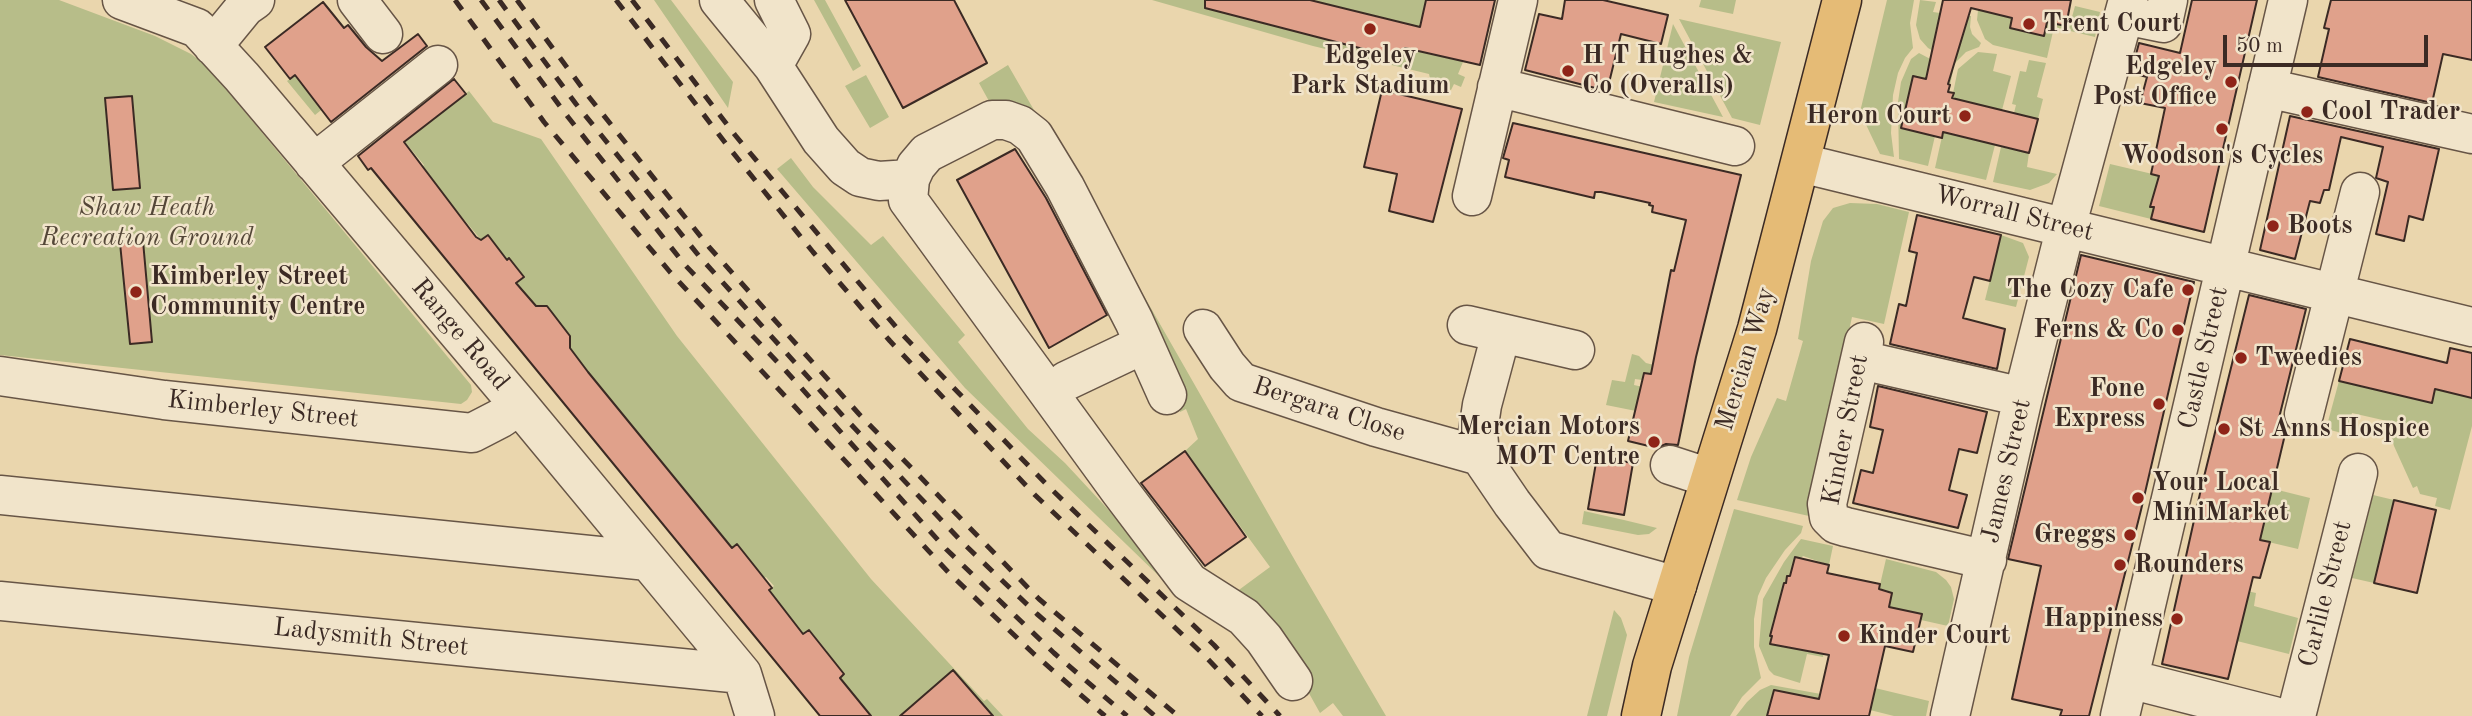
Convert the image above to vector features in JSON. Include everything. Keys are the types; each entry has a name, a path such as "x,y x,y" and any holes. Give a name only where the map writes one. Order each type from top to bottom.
{"main road":[{"name":"Mercian Way","path":"1641,716 1652,666 1757,329 1842,0"}],"street":[{"path":"213,46 245,7 255,0"},
{"path":"357,0 383,34"},
{"path":"719,0 773,66 821,139 845,167 860,177 878,181 910,179"},
{"path":"773,66 791,34 774,0"},
{"path":"1472,196 1518,0"},
{"path":"2126,7 2163,23 2168,0"},
{"name":"Castle Street","path":"2120,716 2288,0"},
{"name":"Range Road","path":"130,1 197,28 213,46 519,405 742,674 755,716"},
{"name":"James Street","path":"1950,716 2066,227 2126,7"},
{"path":"314,163 438,65"},
{"path":"1497,88 1735,146"},
{"path":"2267,88 2472,134"},
{"path":"1167,395 1065,187 1034,136 1020,125 1006,120 992,120 927,153 910,179 908,200 1189,582 1244,617 1264,639 1293,681"},
{"name":"Worrall Street","path":"1801,163 2472,327"},
{"path":"2304,414 2318,288 2360,192"},
{"name":"Bergara Close","path":"1203,329 1241,382 1376,427 1480,456"},
{"path":"1575,350 1484,329 1482,405 1478,432 1480,456 1548,550 1677,586"},
{"path":"1066,381 1144,344"},
{"name":"Kinder Street","path":"1987,560 1836,524 1829,517 1827,504 1862,351 2024,397"},
{"name":"Kimberley Street","path":"0,376 164,400 472,433 519,405"},
{"path":"1670,465 1710,478"},
{"name":"Carlile Street","path":"2296,716 2358,473"},
{"path":"0,495 648,561"},
{"name":"Ladysmith Street","path":"0,601 742,674"},
{"path":"2129,679 2274,716"}],"green space":[{"name":"Shaw Heath Recreation Ground","path":"0,0 59,0 155,36 191,54 206,65 471,385 472,392 467,400 461,404 0,355"},
{"path":"654,0 671,0 733,82 728,108"},
{"path":"814,0 825,0 861,66 853,71"},
{"name":"Edgeley Park Stadium","path":"1152,0 1495,0 1480,65 1463,62 1458,74 1465,77 1461,87 1454,84 1451,90 1431,83 1429,74 1313,46"},
{"path":"1701,0 1736,0 1733,14 1699,7"},
{"path":"1887,0 1914,0 1910,23 1913,48 1898,73 1893,95 1891,133 1894,157 1880,154 1860,112"},
{"path":"1920,0 1936,2 1933,12 1940,13 1935,33 1937,34 1962,39 1971,16 1970,27 1972,34 1981,43 1979,47 1966,52 1955,63 1928,48 1920,39 1916,25"},
{"path":"2075,6 2100,12 2095,37 2054,27 2047,58 1993,45 1985,39 1977,20 1978,10 2013,14 2011,28 2043,36 2047,22 2066,26"},
{"path":"1679,19 1781,42 1760,125 1732,118"},
{"path":"1673,24 1723,117 1654,102"},
{"path":"1978,52 1997,54 1993,71 2011,76 2002,110 1952,98 1958,69"},
{"path":"1919,53 1953,71 1950,85 1913,76 1901,127 1935,136 1928,166 1899,159 1898,102 1901,82 1911,59"},
{"path":"2029,60 2046,63 2037,97 2043,99 2038,119 2014,113 2016,105 2012,104 2020,71 2026,72"},
{"path":"1008,65 1038,117 990,103 979,83"},
{"path":"366,74 315,115 287,81 295,75"},
{"path":"866,75 889,117 870,128 845,86"},
{"path":"469,91 493,122 541,139 677,336 871,579 984,701 987,699 1003,716 871,716 840,678 844,674 832,659 822,656 827,651 810,630 803,634 768,591 774,586 766,577 760,581 566,345 570,336 561,325 531,301 517,283 524,276 510,259 502,265 421,168 424,165 405,142"},
{"path":"1943,132 1995,145 1986,180 1935,168"},
{"path":"2001,147 2029,153 2027,167 2057,174 2049,183 2030,190 1993,182"},
{"path":"791,158 813,187 871,245 883,236 965,335 958,342 1028,429 1065,463 1117,519 1163,573 1160,577 965,388 777,169"},
{"path":"2110,164 2161,176 2151,207 2154,207 2151,219 2099,206"},
{"path":"1850,203 1877,204 1909,212 1884,324 1852,317 1809,516 1737,500 1751,457 1777,398 1786,401 1803,341 1798,339 1811,261 1823,221 1833,208"},
{"path":"2001,235 2023,243 2029,257 2016,307 1985,300"},
{"path":"1144,296 1386,716 1343,716 1333,703 1320,713 1296,670 1232,595 1270,567 1185,451 1198,439 1186,409 1180,412 1163,359 1134,302"},
{"path":"1632,354 1639,356 1646,363 1658,366 1656,375 1643,373 1642,380 1635,379 1634,385 1688,397 1688,401 1641,390 1636,411 1606,405 1612,380 1625,382"},
{"path":"2339,381 2431,403 2435,389 2472,398 2472,426 2450,510 2435,506 2437,498 2420,494 2417,486 2413,488 2394,446 2390,432 2392,431 2387,421 2352,413 2346,434 2326,429"},
{"path":"2266,487 2310,498 2298,549 2260,540 2269,505 2261,503"},
{"path":"2373,495 2394,500 2374,583 2352,578"},
{"path":"1734,509 1803,526 1801,533 1785,550 1766,578 1758,596 1754,619 1754,647 1761,678 1742,697 1730,716 1677,716 1689,657"},
{"path":"1584,511 1657,528 1649,534 1638,535 1582,524"},
{"path":"1801,539 1833,546 1829,565 1803,556 1795,557 1790,576 1787,576 1784,583 1777,620 1773,619 1771,644 1792,648 1827,642 1823,657 1807,654 1800,683 1774,675 1769,670 1759,646 1763,599"},
{"path":"1886,559 1936,572 1946,580 1954,599 1948,626 1921,620 1922,614 1889,607 1892,593 1879,589"},
{"path":"2247,591 2256,593 2254,606 2298,618 2289,654 2237,641"},
{"path":"1614,610 1621,618 1627,635 1607,716 1587,716"},
{"path":"1771,685 1832,696 1827,716 1790,693 1774,690 1767,716 1736,716 1760,690"},
{"path":"1875,688 1929,701 1926,716 1894,716 1870,710"}],"building":[{"path":"845,0 954,0 987,63 903,108"},
{"name":"Edgeley Park Stadium","path":"1205,0 1310,0 1420,27 1426,0 1495,0 1480,65 1405,48 1402,59 1205,8"},
{"path":"1565,0 1603,0 1668,15 1661,44 1621,34 1607,91 1525,70 1539,14 1562,19"},
{"path":"1943,0 2071,0 2066,26 2047,22 2044,36 2010,28 2012,18 1971,8 1948,84 1948,92 1954,93 1952,98 2038,119 2029,153 1943,132 1942,138 1901,128 1913,76 1926,79"},
{"path":"2192,0 2257,0 2204,232 2151,219 2154,207 2150,207 2159,176 2151,174 2165,108 2140,103 2147,77 2131,73 2139,43 2180,53"},
{"path":"2331,0 2472,0 2472,60 2443,54 2432,103 2318,77 2329,29 2324,28"},
{"path":"323,2 344,28 348,25 382,61 418,34 427,46 331,122 295,75 290,79 265,47"},
{"path":"454,79 466,94 404,142 476,237 481,240 488,235 507,260 509,258 524,277 516,283 536,306 547,306 570,336 570,348 588,372 732,548 737,544 772,588 769,590 803,634 809,630 844,674 840,678 871,716 820,716 371,168 368,170 358,156"},
{"path":"1382,90 1462,109 1433,222 1389,211 1397,174 1364,167"},
{"path":"132,96 140,188 113,190 105,98"},
{"path":"2290,116 2439,149 2423,220 2409,216 2404,241 2376,234 2388,182 2376,178 2383,147 2341,137 2329,190 2324,190 2320,203 2310,201 2295,259 2260,250"},
{"path":"1513,123 1741,175 1696,357 1678,445 1666,444 1657,448 1628,441 1644,373 1651,374 1671,270 1674,271 1686,220 1652,212 1653,206 1649,205 1650,203 1601,192 1595,192 1594,198 1505,177 1509,160 1503,158"},
{"path":"1015,149 1046,198 1107,315 1049,348 957,180"},
{"path":"1917,215 2001,235 1990,281 1974,277 1963,318 2005,329 1997,369 1890,344 1899,304 1906,306 1917,253 1909,251"},
{"name":"Kimberley Street Community Centre","path":"143,241 152,342 130,344 120,243"},
{"path":"2081,255 2194,282 2141,510 2089,716 2060,716 2062,710 2012,699 2041,566 2008,559"},
{"path":"2249,295 2306,309 2278,422 2287,426 2260,540 2270,542 2260,578 2253,577 2228,679 2162,664 2201,489"},
{"path":"2350,339 2447,363 2450,348 2472,353 2472,398 2435,389 2432,403 2339,381"},
{"path":"1878,386 1987,412 1977,453 1959,449 1949,490 1967,495 1958,528 1853,503 1861,470 1873,473 1883,430 1870,427"},
{"path":"1185,451 1246,537 1205,566 1141,483"},
{"path":"1597,457 1633,463 1624,515 1588,509"},
{"path":"2394,500 2436,510 2417,593 2374,583"},
{"name":"Kinder Court","path":"1795,557 1829,565 1827,573 1880,584 1879,589 1892,593 1889,607 1922,614 1913,652 1885,646 1869,716 1767,716 1774,690 1819,699 1829,655 1770,644 1784,583 1787,576 1790,576"},
{"path":"953,670 993,716 900,716"}],"railway":[{"path":"455,0 544,122 670,272 949,573 1034,654 1105,716"},
{"path":"481,0 568,117 685,265 786,371 946,549 1054,653 1127,716"},
{"path":"499,0 576,104 699,256 844,417 963,543 1037,614 1155,716"},
{"path":"517,0 589,97 709,247 859,414 1039,599 1178,716"},
{"path":"616,0 730,149 813,252 890,341 1035,495 1205,656 1262,716"},
{"path":"632,0 735,135 901,333 1048,486 1214,645 1280,716"}],"place":[{"name":"Trent Court","path":"2029,24"},
{"name":"Edgeley Park Stadium","path":"1370,29"},
{"name":"H T Hughes & Co (Overalls)","path":"1568,71"},
{"name":"Edgeley Post Office","path":"2231,82"},
{"name":"Cool Trader","path":"2307,112"},
{"name":"Heron Court","path":"1965,116"},
{"name":"Woodson's Cycles","path":"2222,129"},
{"name":"Boots","path":"2273,226"},
{"name":"The Cozy Cafe","path":"2188,290"},
{"name":"Kimberley Street Community Centre","path":"136,292"},
{"name":"Ferns & Co","path":"2178,330"},
{"name":"Tweedies","path":"2241,358"},
{"name":"Fone Express","path":"2159,404"},
{"name":"St Anns Hospice","path":"2224,429"},
{"name":"Mercian Motors MOT Centre","path":"1654,442"},
{"name":"Your Local MiniMarket","path":"2138,498"},
{"name":"Greggs","path":"2130,535"},
{"name":"Rounders","path":"2120,565"},
{"name":"Happiness","path":"2177,619"},
{"name":"Kinder Court","path":"1844,636"}]}
